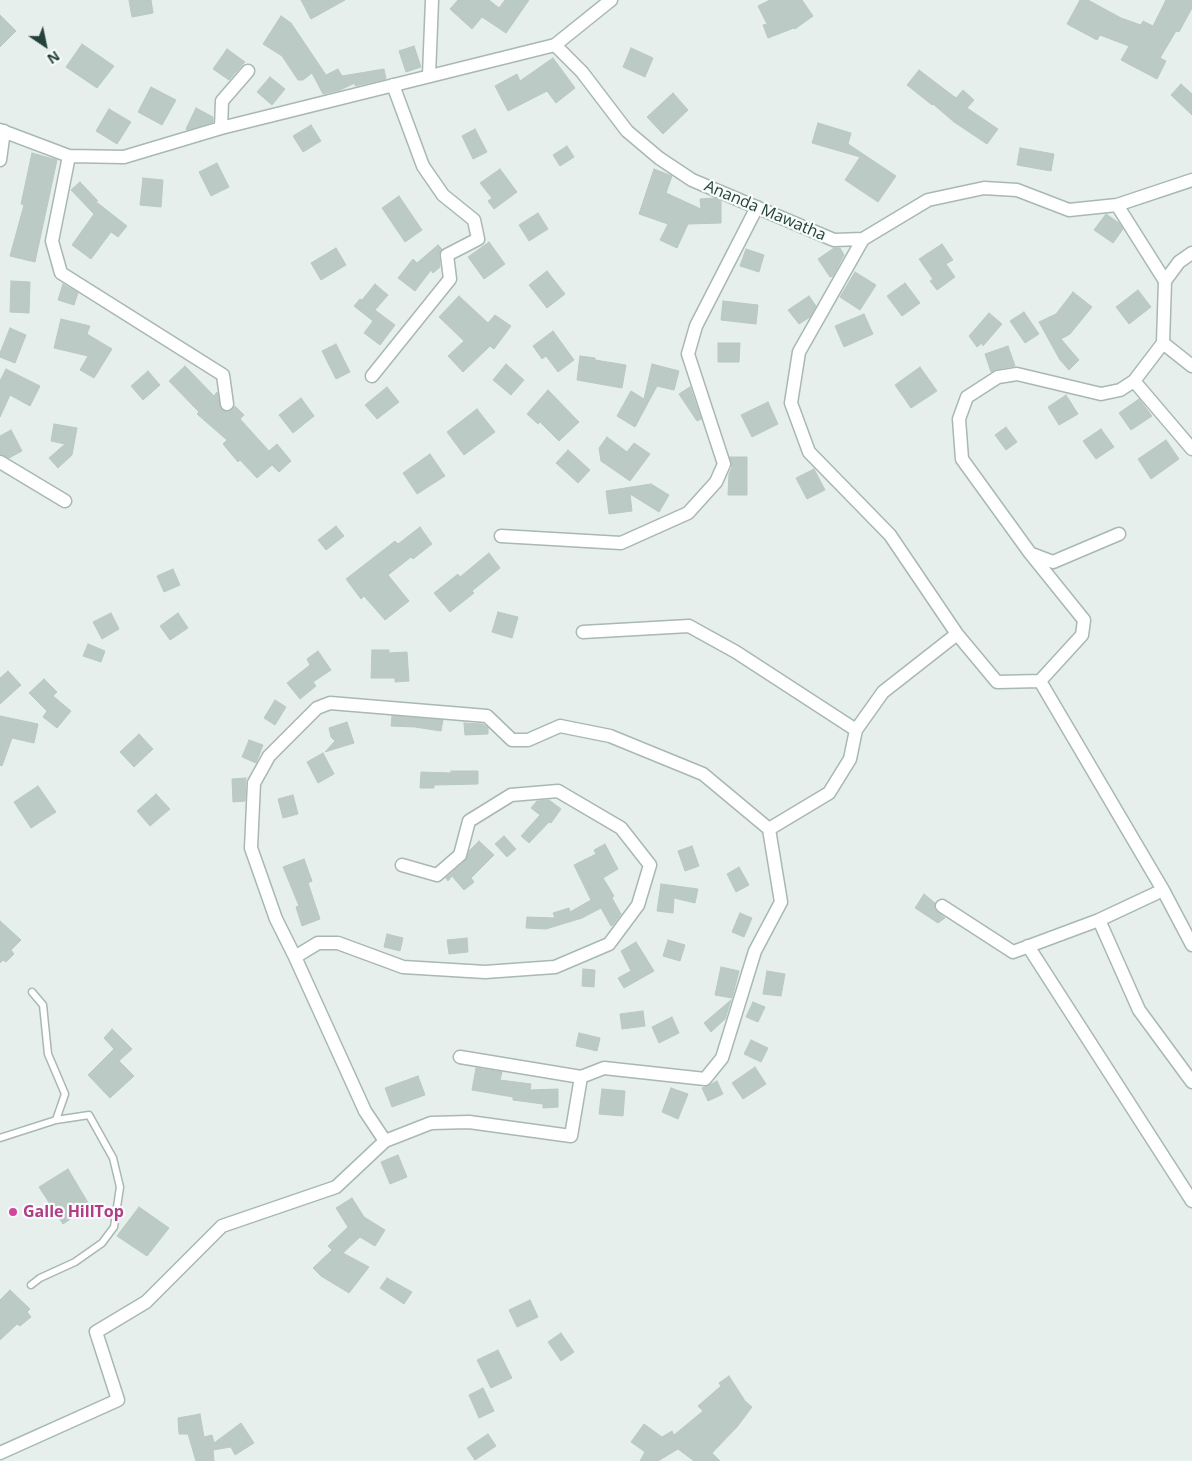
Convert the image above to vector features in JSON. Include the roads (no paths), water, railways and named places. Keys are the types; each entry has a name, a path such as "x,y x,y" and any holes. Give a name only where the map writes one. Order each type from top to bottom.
{"street":[{"path":"429,76 432,0"},
{"path":"0,160 2,131 69,156 124,157 221,128 555,45 611,0"},
{"name":"Ananda Mawatha","path":"555,45 582,72 627,131 659,158 692,180 834,240 863,239 928,200 984,188 1017,190 1070,210 1117,205 1192,180"},
{"path":"221,128 222,101 248,71"},
{"path":"372,376 450,279 447,255 478,239 474,220 443,195 423,166 393,85"},
{"path":"69,156 52,241 61,273 223,375 227,404"},
{"path":"863,239 799,352 791,403 809,452 890,535 957,634 997,682 1040,680 1082,635 1084,620 1030,553 962,459 959,419 967,397 998,377 1017,374 1101,394 1120,390 1134,381 1163,343 1165,281 1117,205"},
{"path":"501,536 621,543 688,513 716,482 724,464 688,354 696,326 756,207"},
{"path":"1165,281 1179,262 1192,253"},
{"path":"1163,343 1192,366"},
{"path":"1134,381 1192,449"},
{"path":"0,462 65,501"},
{"path":"1030,553 1053,562 1119,534"},
{"path":"583,632 690,626 736,652 856,730"},
{"path":"768,829 829,793 850,759 856,730 882,692 957,634"},
{"path":"1040,680 1163,890 1192,945"},
{"path":"385,1141 365,1111 276,919 251,848 254,782 269,756 317,708 330,703 486,716 512,740 528,740 560,726 610,736 703,774 768,829 781,902 755,951 722,1058 705,1078 604,1068 581,1077 460,1057"},
{"path":"295,957 318,943 338,943 404,967 485,972 555,967 610,944 638,905 650,865 621,828 558,790 511,795 470,822 460,855 437,875 402,865"},
{"path":"942,906 1012,952 1099,920 1163,890"},
{"path":"1099,920 1139,1010 1192,1082"},
{"path":"1028,946 1192,1201"},
{"path":"0,1453 118,1400 96,1332 146,1302 222,1226 336,1187 385,1141 432,1123 469,1122 571,1136 581,1077"}],"lane":[{"path":"32,992 43,1005 48,1054 65,1094 56,1120"},
{"path":"0,1138 56,1120 89,1115 113,1158 120,1187 114,1227 102,1243 75,1262 40,1278 32,1285"}],"place":[{"name":"Galle HillTop","path":"13,1212"}]}
